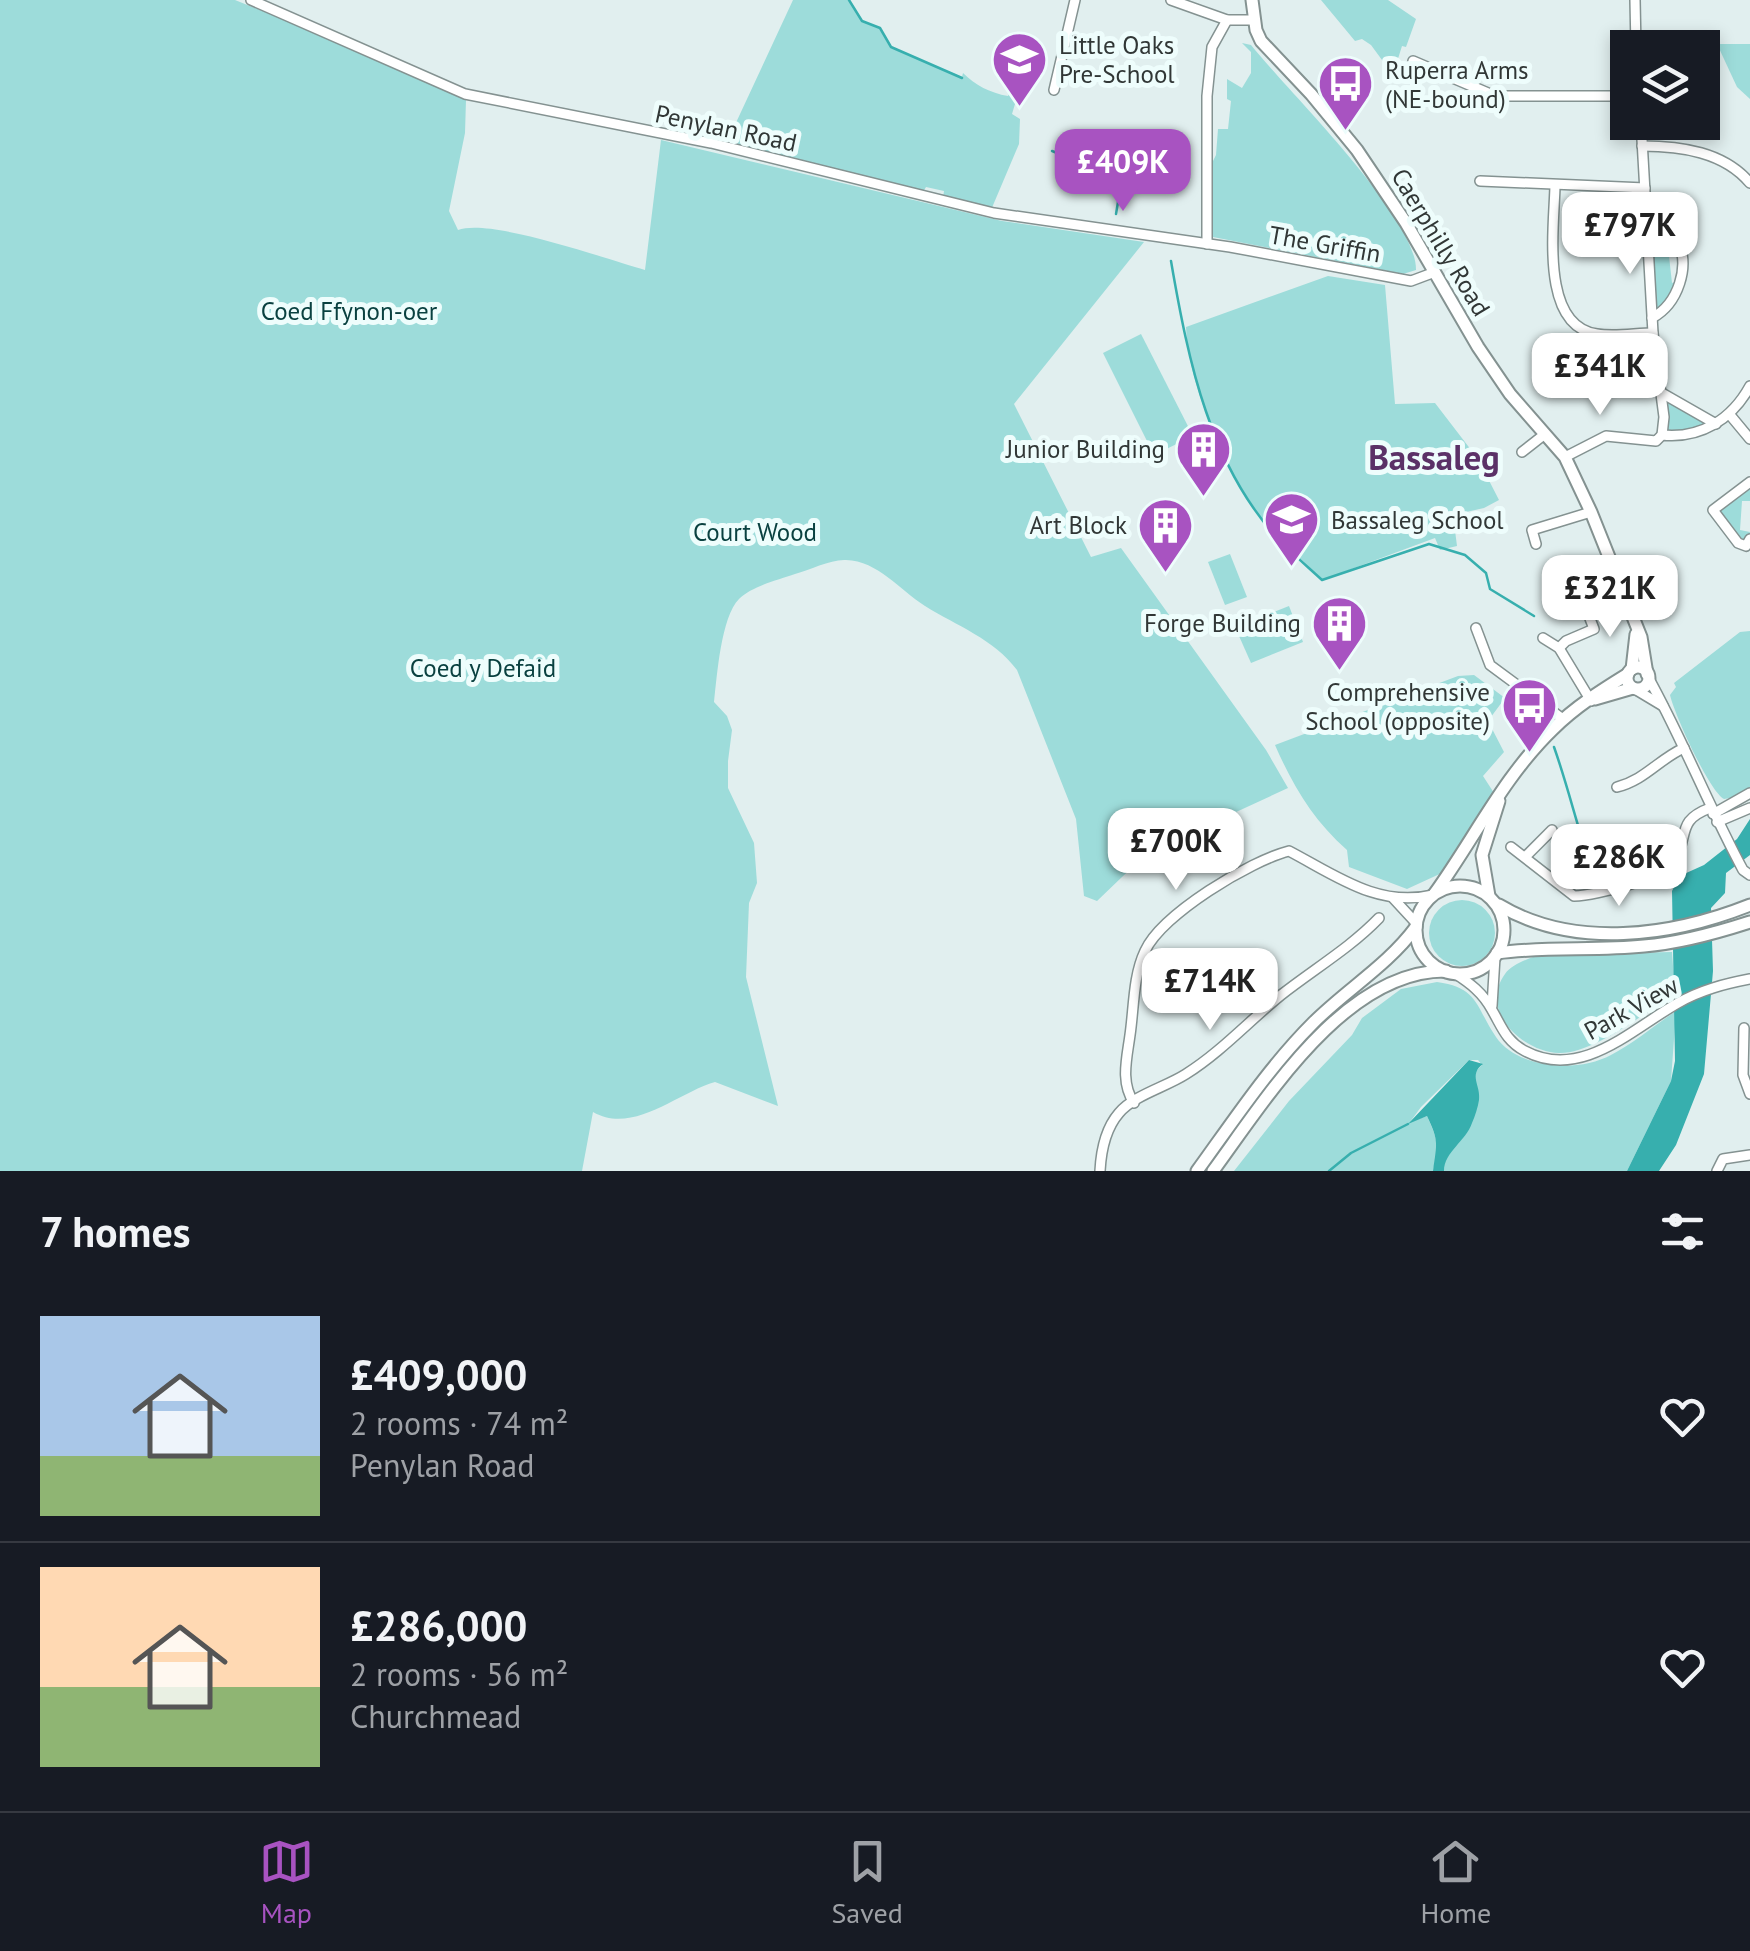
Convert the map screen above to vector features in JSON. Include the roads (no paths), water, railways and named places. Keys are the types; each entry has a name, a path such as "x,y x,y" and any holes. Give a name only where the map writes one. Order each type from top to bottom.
{"main road":[{"name":"Caerphilly Road","path":"1252,0 1261,41 1357,150 1510,394 1564,457 1644,648 1648,676"},
{"name":"Caerphilly Road","path":"1633,688 1628,681 1637,640 1635,625"},
{"path":"1197,1171 1262,1082 1313,1022 1385,964 1416,925 1422,908 1530,755 1563,719 1630,671 1642,668 1648,676 1643,687 1591,700"},
{"path":"1496,955 1504,928 1492,899 1482,855 1500,797"},
{"path":"1434,894 1462,886 1529,922 1601,934 1664,929 1750,904"},
{"path":"1213,1171 1272,1090 1336,1022 1387,984 1430,971 1477,970 1496,955 1538,948 1666,943 1750,922"},
{"path":"1416,925 1418,943 1426,957 1450,972"}],"street":[{"name":"Penylan Road","path":"251,0 465,94 711,143 994,213 1206,244"},
{"path":"1054,90 1075,0"},
{"path":"1171,0 1226,20 1254,20"},
{"path":"1634,0 1635,30"},
{"path":"1206,244 1207,96 1212,48 1226,20"},
{"path":"1414,61 1495,96 1610,96"},
{"path":"1564,457 1606,436 1656,441 1662,435 1664,418 1652,318 1642,140"},
{"path":"1642,146 1695,150 1720,160 1750,183"},
{"path":"1480,181 1645,188"},
{"path":"1554,186 1554,285 1565,312 1579,329 1598,334 1654,332"},
{"path":"1646,212 1676,240 1682,260 1675,296 1663,312 1652,318"},
{"name":"The Griffin","path":"1206,244 1411,281 1434,272"},
{"path":"1662,435 1679,437 1716,424 1730,415 1750,386"},
{"path":"1660,392 1716,424"},
{"path":"1730,415 1750,439"},
{"path":"1522,452 1545,434"},
{"path":"1750,482 1713,510 1738,543 1746,546 1750,539"},
{"path":"1536,544 1532,530 1590,512"},
{"path":"1560,648 1566,641 1594,629 1586,608"},
{"path":"1476,628 1490,665 1563,719"},
{"path":"1543,638 1560,648 1591,700"},
{"name":"Caerphilly Road","path":"1648,676 1715,818 1746,873"},
{"path":"1633,688 1665,707"},
{"path":"1617,787 1635,782 1668,755 1684,748"},
{"path":"1715,818 1750,793"},
{"path":"1512,846 1574,896 1603,894 1669,867 1678,856 1685,825 1750,808"},
{"path":"1526,857 1552,830"},
{"path":"1134,1102 1127,1093 1125,1075 1141,960 1156,934 1234,874 1266,857 1289,851 1371,894 1393,898 1434,894"},
{"path":"1393,898 1416,925"},
{"path":"1100,1171 1101,1154 1113,1120 1122,1108 1185,1075 1221,1049 1283,994 1360,937 1378,918"},
{"path":"1492,1009 1496,955"},
{"name":"Park View","path":"1450,972 1472,984 1492,1009 1508,1040 1533,1054 1558,1060 1599,1052 1716,985 1750,979"},
{"path":"1744,1028 1743,1074 1750,1094"},
{"path":"1716,1171 1726,1158 1750,1154"}],"waterway":[{"path":"849,0 862,21 880,28 891,47 962,78"},
{"path":"1052,151 1075,160 1119,196 1116,214"},
{"path":"1171,261 1185,336 1220,448 1258,514 1288,548 1322,580 1429,544 1465,555 1486,573 1490,589 1534,616"},
{"path":"1554,747 1596,880"},
{"path":"1329,1171 1351,1153 1408,1124"}],"place":[{"name":"Little Oaks Pre-School","path":"1020,108"},
{"name":"Ruperra Arms (NE-bound)","path":"1346,133"},
{"name":"Junior Building","path":"1204,498"},
{"name":"Bassaleg School","path":"1292,569"},
{"name":"Art Block","path":"1166,574"},
{"name":"Forge Building","path":"1340,672"},
{"name":"Comprehensive School (opposite)","path":"1529,755"}],"district":[{"name":"Bassaleg","path":"1434,458"}],"park label":[{"name":"Coed Ffynon-oer","path":"349,311"},
{"name":"Court Wood","path":"755,532"},
{"name":"Coed y Defaid","path":"483,668"}]}
